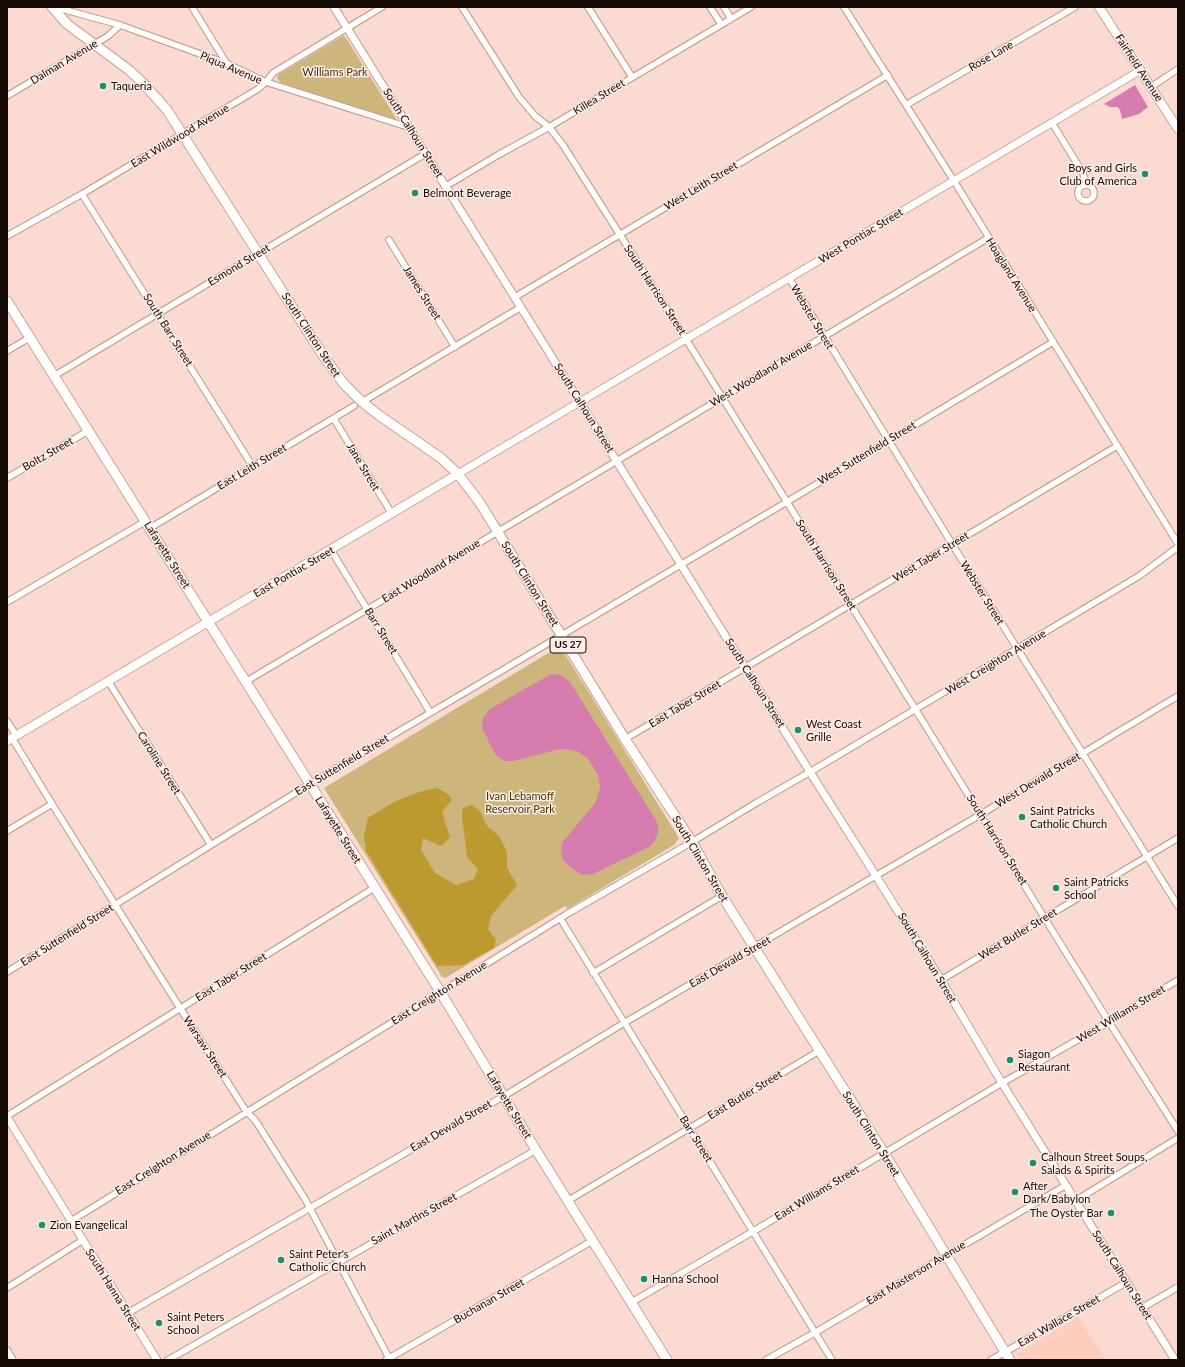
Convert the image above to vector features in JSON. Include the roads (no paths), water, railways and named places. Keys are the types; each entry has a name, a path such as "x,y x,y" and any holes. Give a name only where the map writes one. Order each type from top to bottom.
{"highway":[{"name":"South Clinton Street","path":"52,7 68,24 144,83 167,110 184,134 330,366 358,404 380,416 441,458 458,474 480,503 625,739 692,842 722,896 884,1153 1006,1351"},
{"name":"Lafayette Street","path":"7,301 440,992 536,1150 569,1200 592,1241 632,1302 664,1359"},
{"name":"US 27","path":"1006,1351 1010,1360"}],"main road":[{"name":"Fairfield Avenue","path":"1099,7 1178,129"},
{"name":"East Pontiac Street","path":"12,738 458,474"}],"street":[{"name":"Piqua Avenue","path":"55,7 120,25 228,64 266,82 408,127"},
{"path":"192,7 228,64"},
{"name":"South Calhoun Street","path":"334,7 941,980 1002,1083 1175,1360"},
{"name":"East Wildwood Avenue","path":"7,236 82,194 258,89 273,73 382,7"},
{"name":"South Harrison Street","path":"462,7 519,96 535,116 548,127 563,145 620,234 1178,1132"},
{"path":"588,7 632,77"},
{"path":"710,7 721,24"},
{"path":"724,7 731,19"},
{"name":"Killea Street","path":"446,186 751,7"},
{"name":"Hoagland Avenue","path":"844,7 954,181 1178,544"},
{"name":"Rose Lane","path":"906,105 1075,7"},
{"name":"Dalman Avenue","path":"7,96 108,36 120,25"},
{"path":"1151,87 1178,69"},
{"name":"West Pontiac Street","path":"580,401 1141,70"},
{"name":"West Leith Street","path":"515,297 888,75"},
{"path":"1052,122 1083,173 1086,185"},
{"name":"Esmond Street","path":"54,376 425,154"},
{"name":"South Barr Street","path":"82,194 252,467"},
{"name":"West Woodland Avenue","path":"617,460 988,238"},
{"name":"James Street","path":"388,240 455,347"},
{"name":"Webster Street","path":"789,278 1017,649 1178,906"},
{"name":"East Leith Street","path":"7,602 252,467 521,307"},
{"path":"7,351 29,338"},
{"name":"West Suttenfield Street","path":"681,564 1053,342"},
{"name":"East Pontiac Street","path":"458,474 580,401"},
{"name":"Jane Street","path":"334,419 392,514"},
{"name":"Boltz Street","path":"7,478 88,431"},
{"name":"West Taber Street","path":"746,668 1117,446"},
{"name":"East Woodland Avenue","path":"245,682 617,460"},
{"name":"West Creighton Avenue","path":"810,772 1139,576 1178,548"},
{"name":"Barr Street","path":"331,550 430,712"},
{"name":"East Suttenfield Street","path":"7,972 310,784 681,564"},
{"name":"East Taber Street","path":"625,739 746,668"},
{"name":"Caroline Street","path":"108,681 210,845"},
{"name":"West Dewald Street","path":"876,876 1178,696"},
{"name":"Warsaw Street","path":"7,721 12,738 52,804 246,1111 255,1120 309,1208 339,1262 388,1359"},
{"name":"East Creighton Avenue","path":"71,1220 560,918 810,772"},
{"path":"7,831 52,804"},
{"name":"West Butler Street","path":"941,980 1178,838"},
{"name":"East Dewald Street","path":"128,1313 504,1096 624,1023 876,876"},
{"name":"East Taber Street","path":"7,1117 374,888"},
{"path":"593,973 722,896"},
{"name":"Barr Street","path":"560,918 832,1360"},
{"name":"West Williams Street","path":"1002,1083 1109,1022 1178,980"},
{"name":"East Butler Street","path":"569,1200 819,1051"},
{"name":"East Williams Street","path":"632,1302 1002,1083"},
{"name":"South Hanna Street","path":"7,1117 157,1360"},
{"path":"1075,1200 1178,1138"},
{"name":"Saint Martins Street","path":"168,1360 536,1150"},
{"name":"East Masterson Avenue","path":"766,1360 1066,1185"},
{"path":"7,1288 83,1240"},
{"name":"Buchanan Street","path":"388,1359 592,1241"},
{"name":"East Wallace Street","path":"990,1360 1127,1282"},
{"path":"1142,1308 1178,1287"},
{"path":"7,1350 13,1360"}],"place":[{"name":"Taqueria","path":"103,86"},
{"name":"Boys and Girls Club of America","path":"1145,174"},
{"name":"Belmont Beverage","path":"415,193"},
{"name":"West Coast Grille","path":"798,730"},
{"name":"Saint Patricks Catholic Church","path":"1022,817"},
{"name":"Saint Patricks School","path":"1056,888"},
{"name":"Siagon Restaurant","path":"1010,1060"},
{"name":"Calhoun Street Soups, Salads & Spirits","path":"1033,1163"},
{"name":"After Dark/Babylon","path":"1015,1192"},
{"name":"The Oyster Bar","path":"1111,1213"},
{"name":"Zion Evangelical","path":"42,1225"},
{"name":"Saint Peter's Catholic Church","path":"281,1260"},
{"name":"Hanna School","path":"644,1279"},
{"name":"Saint Peters School","path":"159,1323"}],"park label":[{"name":"Williams Park","path":"335,72"},
{"name":"Ivan Lebamoff Reservoir Park","path":"520,802"}]}
